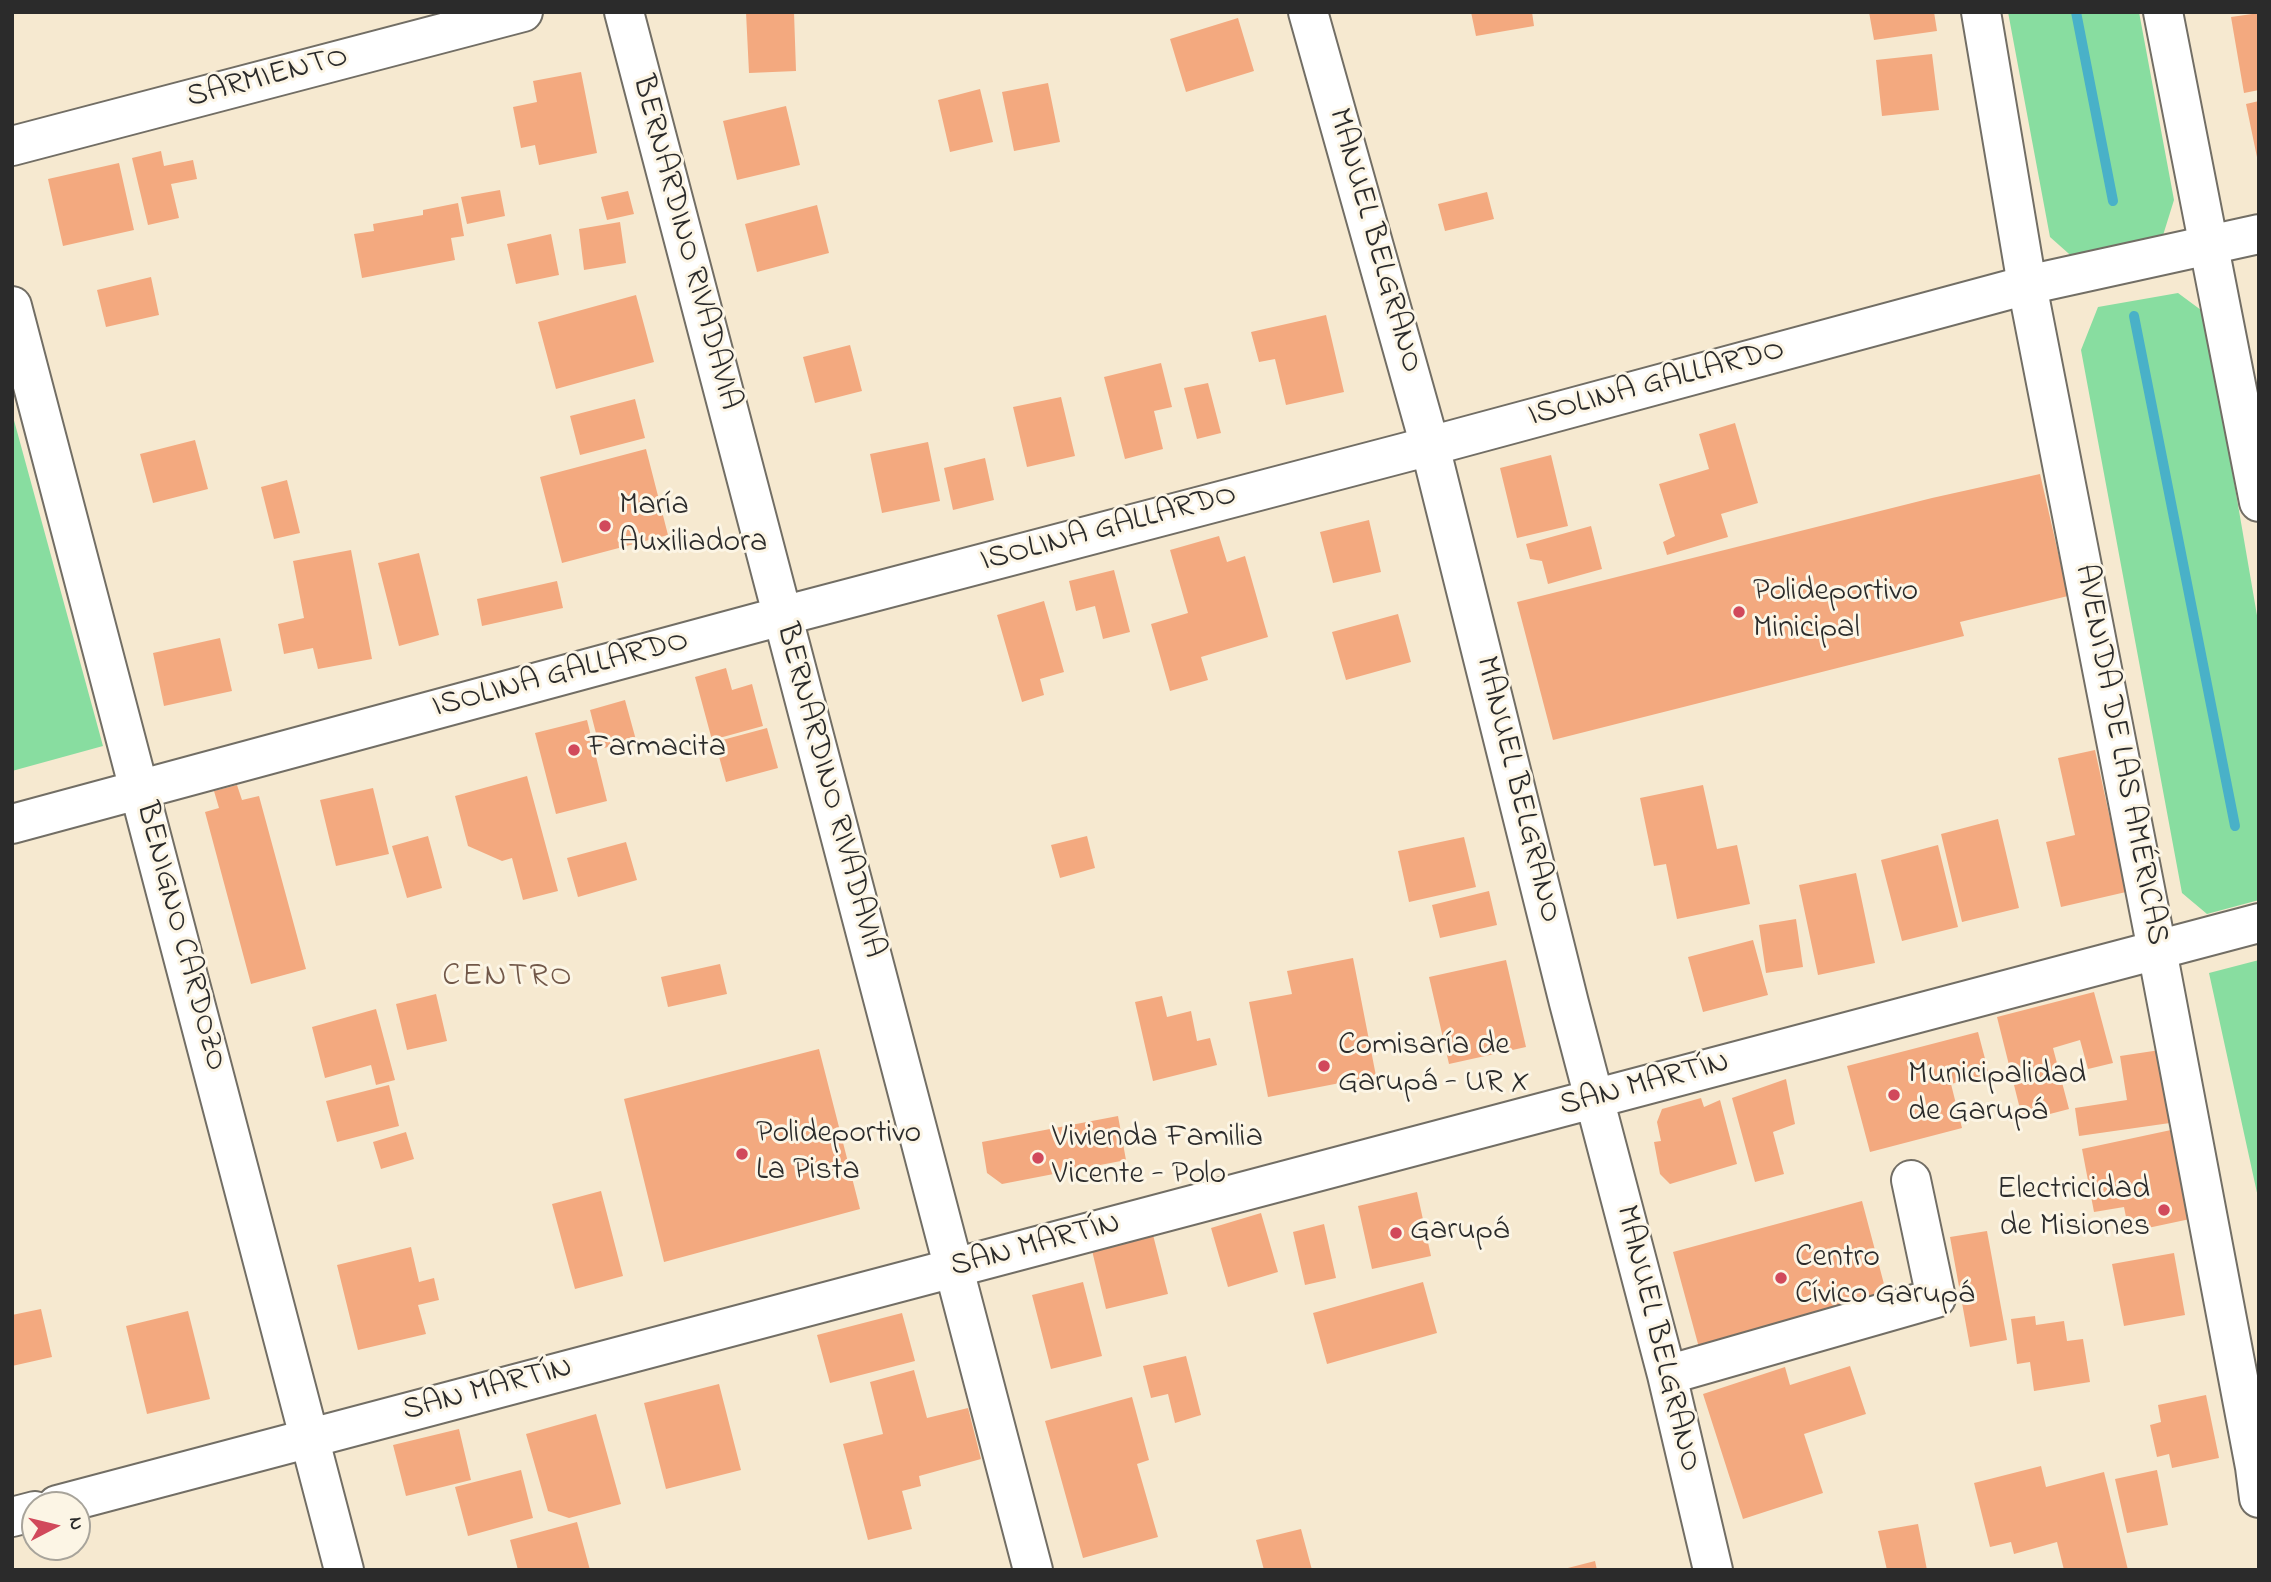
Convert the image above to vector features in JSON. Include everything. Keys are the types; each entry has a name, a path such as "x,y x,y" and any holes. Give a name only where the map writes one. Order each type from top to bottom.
{"street":[{"name":"SARMIENTO","path":"12,146 523,12"},
{"name":"BERNARDINO RIVADAVIA","path":"624,12 1032,1570"},
{"name":"MANUEL BELGRANO","path":"1308,12 1430,446 1594,1100 1667,1375 1713,1570"},
{"name":"AVENIDA DE LAS AMÉRICAS","path":"1981,12 2027,285 2157,950 2259,1498"},
{"path":"2164,12 2259,502"},
{"name":"ISOLINA GALLARDO","path":"12,824 2027,285 2259,234"},
{"name":"BENIGNO CARDOZO","path":"12,306 344,1570"},
{"name":"SAN MARTÍN","path":"91,1496 2259,923"},
{"path":"1667,1375 1936,1298 1911,1180"}],"green space":[{"path":"2008,12 2139,12 2174,200 2160,245 2086,269 2050,237"},
{"path":"2178,293 2205,313 2259,627 2259,900 2207,914 2182,893 2081,350 2098,307"},
{"path":"12,413 103,746 12,771"},
{"path":"2259,960 2259,1202 2209,973"}],"building":[{"path":"746,12 794,12 796,71 749,73"},
{"path":"1471,12 1532,12 1534,26 1476,36"},
{"path":"1869,12 1934,12 1937,31 1874,40"},
{"path":"2259,13 2259,90 2244,93 2231,17"},
{"path":"1238,18 1254,71 1186,92 1170,39"},
{"path":"1932,54 1939,110 1882,116 1876,60"},
{"path":"581,72 597,153 539,165 535,145 521,148 513,107 537,102 533,81"},
{"path":"1048,83 1060,142 1014,151 1002,92"},
{"path":"980,89 993,142 950,152 938,100"},
{"path":"2259,101 2259,162 2258,162 2246,104"},
{"path":"786,106 800,165 737,180 723,121"},
{"path":"161,151 164,166 193,160 197,179 171,184 179,218 148,225 132,158"},
{"path":"119,163 134,230 63,246 48,179"},
{"path":"500,190 505,216 467,224 461,197"},
{"path":"628,191 634,214 607,220 601,197"},
{"path":"1487,192 1494,219 1445,231 1438,204"},
{"path":"458,203 464,236 451,238 455,260 362,278 354,234 374,231 373,224 423,215 423,210"},
{"path":"817,205 829,253 757,272 745,224"},
{"path":"620,222 626,263 584,270 579,229"},
{"path":"551,234 559,275 516,284 507,244"},
{"path":"151,277 159,315 106,327 97,290"},
{"path":"636,295 654,362 556,389 538,322"},
{"path":"1326,315 1344,392 1286,405 1275,359 1259,362 1251,332"},
{"path":"850,345 862,391 815,403 803,357"},
{"path":"1161,363 1172,407 1154,411 1163,449 1125,459 1104,377"},
{"path":"1208,383 1221,433 1197,439 1184,388"},
{"path":"1061,397 1075,456 1027,467 1013,407"},
{"path":"635,399 645,438 580,455 570,416"},
{"path":"1735,423 1758,503 1721,514 1728,537 1667,555 1663,542 1675,536 1659,484 1709,469 1699,434"},
{"path":"195,440 208,489 153,503 140,454"},
{"path":"928,442 940,501 882,513 870,454"},
{"path":"646,449 668,535 562,563 540,477"},
{"path":"1551,455 1568,526 1517,538 1500,468"},
{"path":"985,458 994,500 953,510 944,468"},
{"name":"Polideportivo Minicipal","path":"2040,474 2068,596 1960,622 1964,636 1553,740 1517,602 1932,498"},
{"path":"287,480 300,533 274,539 261,487"},
{"path":"1369,520 1381,572 1333,583 1320,532"},
{"path":"1591,526 1602,569 1548,584 1542,561 1530,559 1526,544"},
{"path":"1219,536 1227,562 1245,556 1268,637 1201,657 1208,680 1170,691 1151,624 1188,613 1170,550"},
{"path":"351,550 372,659 318,669 313,648 284,654 278,624 304,618 293,561"},
{"path":"419,553 439,635 399,646 378,563"},
{"path":"1114,570 1130,632 1103,639 1095,606 1076,611 1069,581"},
{"path":"557,581 563,608 482,626 477,599"},
{"path":"1044,601 1064,672 1040,679 1044,695 1022,702 997,615"},
{"path":"1398,614 1411,662 1346,680 1332,632"},
{"path":"220,638 232,691 164,706 153,653"},
{"path":"726,668 732,690 752,684 763,726 712,740 695,677"},
{"path":"625,700 636,740 600,749 590,710"},
{"path":"587,720 607,801 556,814 535,733"},
{"path":"767,728 778,768 726,782 715,742"},
{"path":"2095,750 2126,892 2061,907 2046,842 2075,835 2058,758"},
{"path":"527,776 558,891 523,900 512,858 502,861 468,846 455,796"},
{"path":"237,785 242,800 259,796 306,969 251,984 205,812 219,808 214,791"},
{"path":"1703,785 1717,849 1737,845 1750,904 1677,919 1666,864 1654,866 1640,798"},
{"path":"373,788 389,854 336,866 320,800"},
{"path":"1998,819 2019,908 1962,922 1941,834"},
{"path":"428,836 442,888 407,898 392,846"},
{"path":"1087,836 1095,868 1060,878 1051,845"},
{"path":"1464,837 1476,887 1409,902 1398,851"},
{"path":"626,842 637,880 578,897 567,858"},
{"path":"1938,845 1958,927 1902,941 1881,860"},
{"path":"1856,873 1875,963 1818,975 1799,885"},
{"path":"1489,891 1497,925 1440,938 1432,905"},
{"path":"1796,919 1803,967 1766,973 1759,925"},
{"path":"1753,940 1768,995 1703,1012 1688,957"},
{"path":"1353,958 1376,1076 1268,1097 1249,1002 1292,994 1287,971"},
{"path":"1506,960 1526,1047 1449,1064 1429,977"},
{"path":"720,964 727,994 668,1007 661,977"},
{"path":"2094,992 2113,1063 2088,1069 2080,1040 2053,1048 2069,1109 2023,1121 1997,1017"},
{"path":"436,994 447,1041 407,1050 396,1004"},
{"path":"1162,996 1167,1017 1191,1011 1197,1041 1210,1038 1217,1065 1153,1081 1135,1002"},
{"path":"376,1009 395,1080 376,1085 371,1065 325,1078 312,1027"},
{"path":"1978,1032 1989,1074 1951,1084 1962,1128 1870,1152 1847,1066"},
{"name":"Polideportivo La Pista","path":"819,1049 860,1209 664,1262 624,1099"},
{"path":"2160,1050 2170,1123 2079,1136 2075,1108 2127,1100 2120,1056"},
{"path":"1786,1079 1795,1124 1773,1132 1784,1174 1755,1182 1732,1098"},
{"path":"389,1085 399,1126 337,1142 326,1101"},
{"path":"1701,1098 1704,1107 1720,1100 1737,1164 1670,1184 1660,1174 1654,1142 1661,1141 1657,1122 1662,1109"},
{"path":"1118,1116 1126,1160 1002,1184 987,1173 982,1142"},
{"path":"2171,1130 2190,1219 2129,1232 2124,1207 2094,1212 2082,1149"},
{"path":"406,1132 414,1159 381,1169 373,1142"},
{"path":"601,1191 623,1276 575,1289 552,1204"},
{"path":"1417,1192 1431,1256 1372,1269 1358,1206"},
{"name":"Centro Cívico Garupá","path":"1862,1201 1889,1303 1701,1355 1673,1252"},
{"path":"1261,1213 1278,1272 1228,1287 1211,1228"},
{"path":"1150,1223 1168,1294 1106,1309 1089,1238"},
{"path":"1324,1224 1336,1278 1305,1285 1293,1232"},
{"path":"1987,1231 2007,1340 1970,1347 1950,1237"},
{"path":"411,1247 419,1282 434,1278 439,1300 418,1305 426,1334 358,1350 337,1265"},
{"path":"2174,1253 2185,1315 2124,1326 2112,1264"},
{"path":"1083,1282 1102,1356 1051,1369 1032,1295"},
{"path":"1423,1282 1437,1333 1327,1364 1313,1313"},
{"path":"41,1309 52,1357 12,1366 12,1315"},
{"path":"188,1311 210,1399 147,1414 126,1326"},
{"path":"902,1313 915,1361 830,1383 817,1335"},
{"path":"2035,1316 2036,1325 2064,1321 2067,1341 2083,1339 2090,1382 2034,1391 2030,1362 2017,1364 2011,1319"},
{"path":"1186,1356 1201,1415 1175,1423 1168,1394 1151,1398 1143,1366"},
{"path":"1850,1366 1866,1414 1804,1434 1823,1493 1743,1519 1703,1394 1785,1367 1790,1385"},
{"path":"914,1370 927,1418 968,1408 981,1459 919,1476 921,1486 902,1491 912,1529 868,1540 843,1444 883,1434 870,1382"},
{"path":"719,1384 741,1470 666,1489 644,1403"},
{"path":"2206,1395 2219,1458 2172,1468 2169,1454 2157,1457 2150,1425 2161,1422 2158,1405"},
{"path":"1132,1397 1149,1460 1137,1464 1158,1537 1083,1558 1045,1421"},
{"path":"596,1414 621,1504 569,1518 548,1511 526,1434"},
{"path":"459,1429 471,1480 406,1496 393,1445"},
{"path":"2041,1466 2046,1487 2104,1472 2128,1570 2064,1570 2057,1542 2014,1554 2011,1542 1990,1547 1974,1483"},
{"path":"521,1470 533,1518 468,1536 455,1487"},
{"path":"2157,1470 2168,1525 2127,1533 2115,1479"},
{"path":"577,1522 590,1570 518,1570 510,1540"},
{"path":"1918,1524 1927,1570 1887,1570 1878,1531"},
{"path":"1301,1529 1312,1570 1264,1570 1256,1540"},
{"path":"1595,1561 1597,1570 1564,1570 1564,1569"}],"waterway":[{"path":"2076,12 2113,201"},
{"path":"2134,316 2235,826"}],"place":[{"name":"María Auxiliadora","path":"605,526"},
{"name":"Polideportivo Minicipal","path":"1739,612"},
{"name":"Farmacita","path":"574,750"},
{"name":"Comisaría de Garupá - UR X","path":"1324,1066"},
{"name":"Municipalidad de Garupá","path":"1894,1095"},
{"name":"Polideportivo La Pista","path":"742,1154"},
{"name":"Vivienda Familia Vicente - Polo","path":"1038,1158"},
{"name":"Electricidad de Misiones","path":"2164,1210"},
{"name":"Garupá","path":"1396,1233"},
{"name":"Centro Cívico Garupá","path":"1781,1278"}],"district":[{"name":"CENTRO","path":"508,979"}]}
